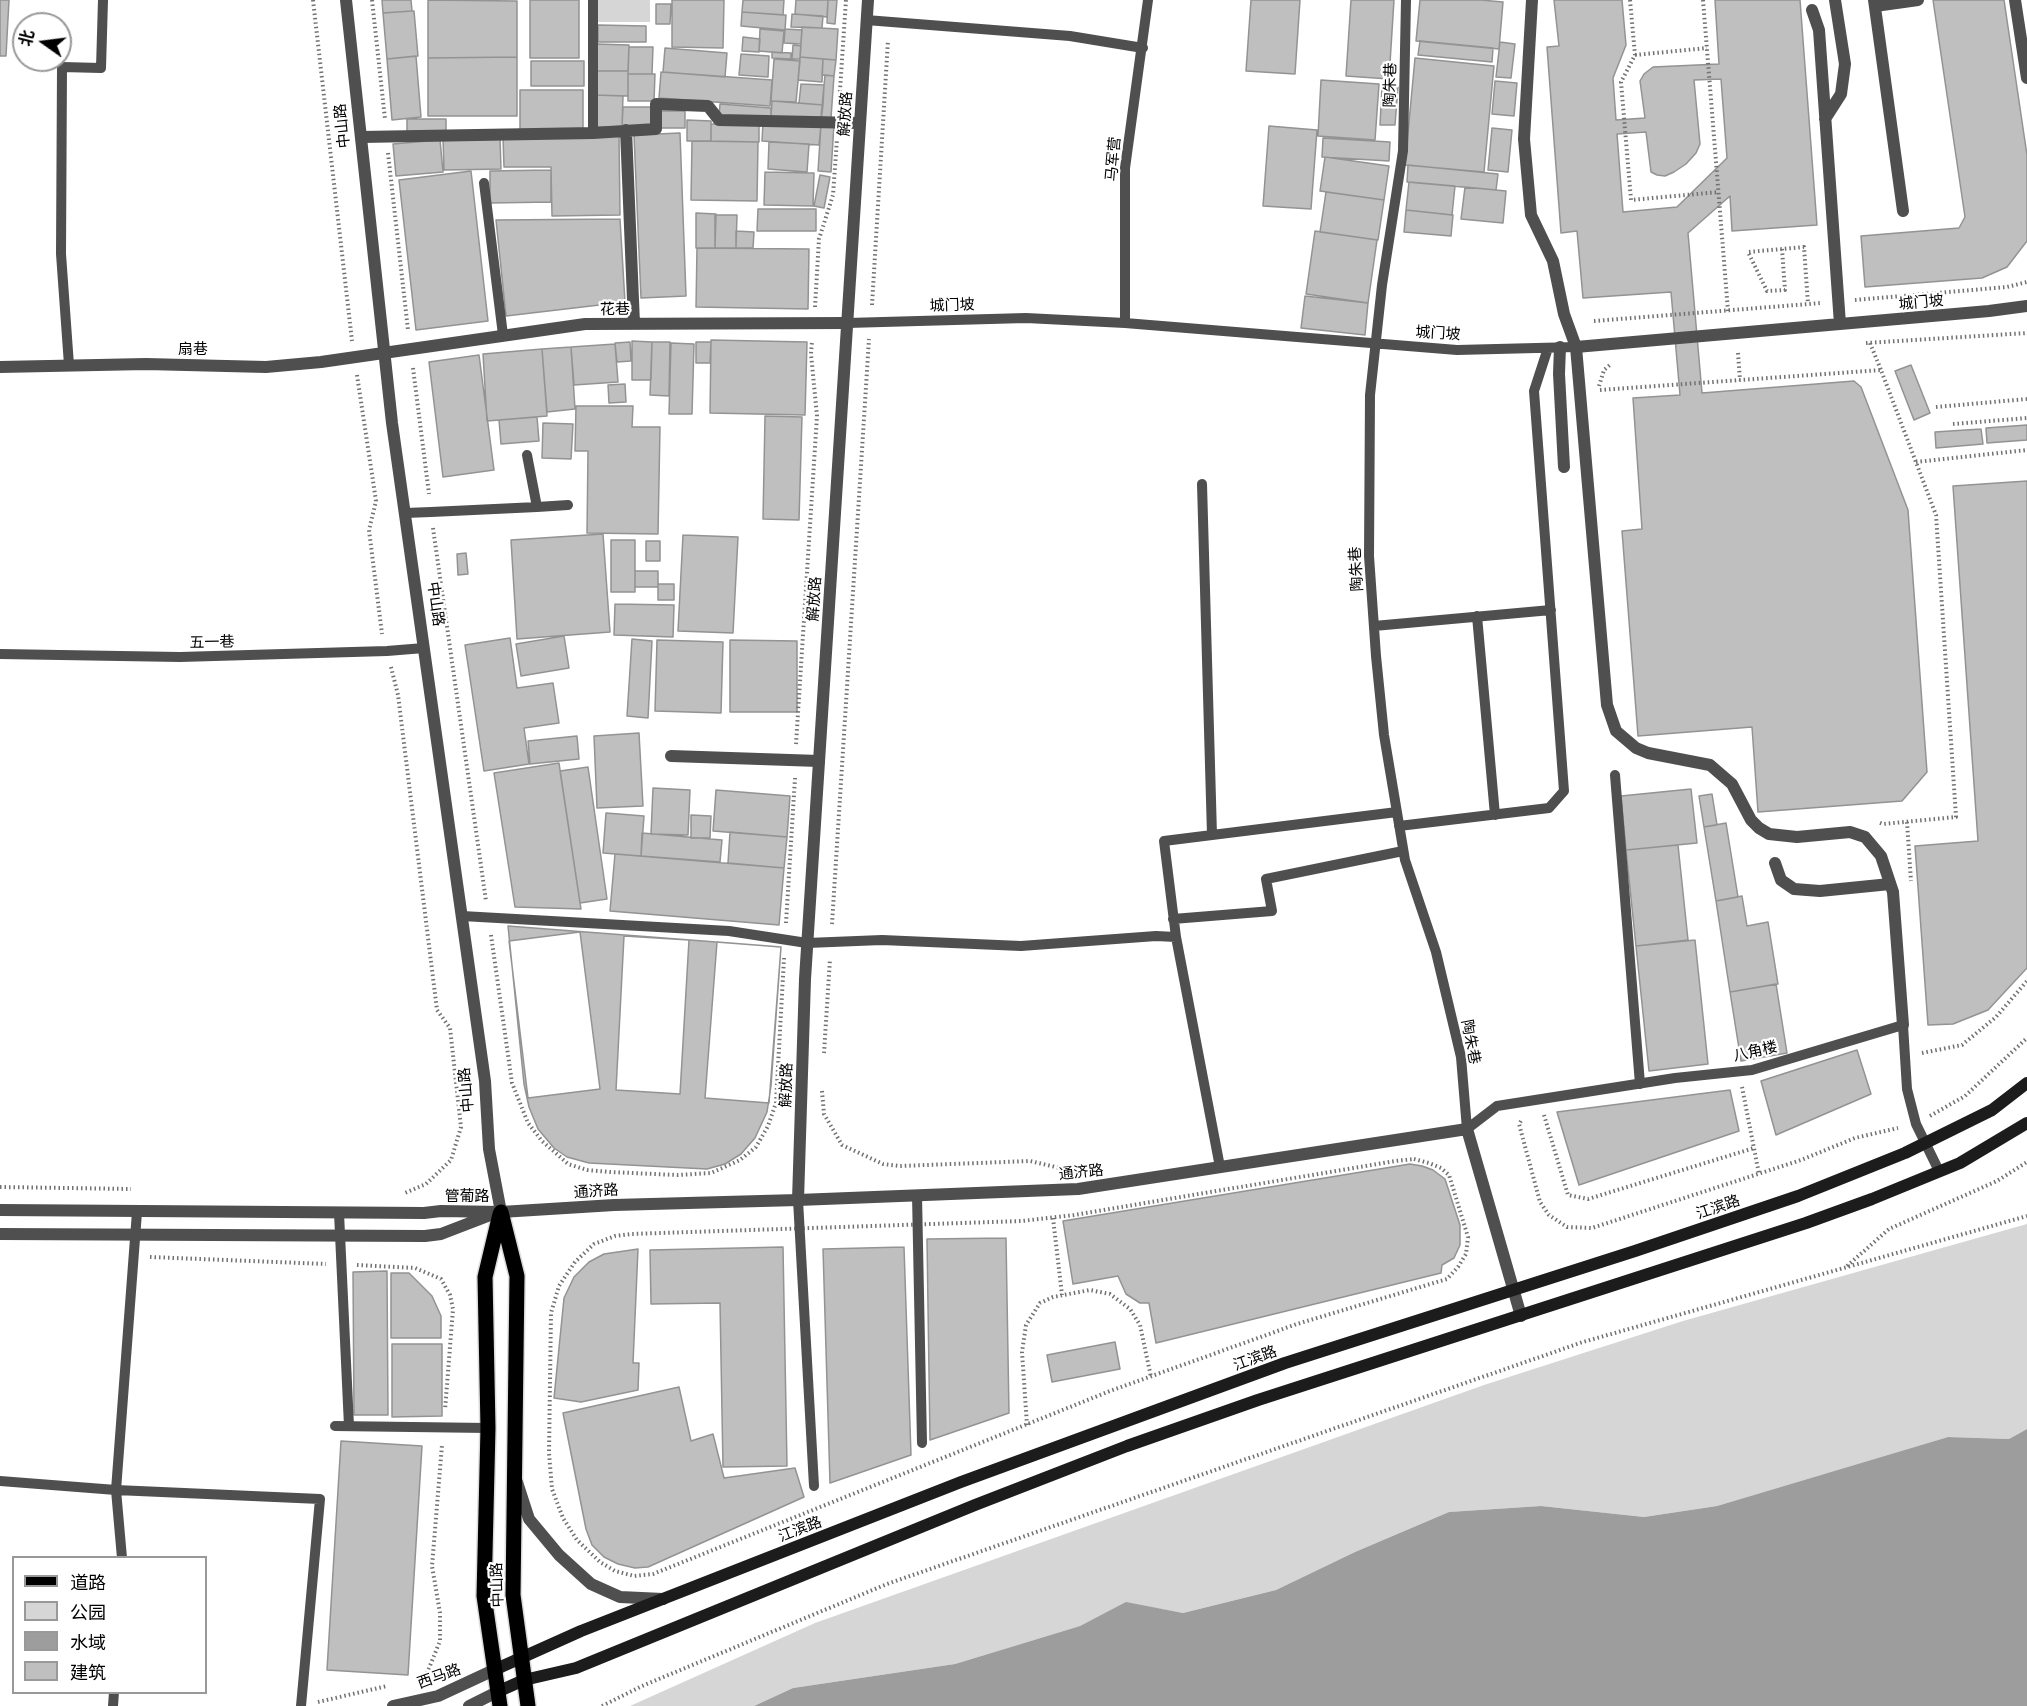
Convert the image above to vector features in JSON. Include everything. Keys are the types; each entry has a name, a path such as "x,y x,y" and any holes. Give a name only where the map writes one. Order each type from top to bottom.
{"main road":[{"name":"江滨路","path":"495,1670 581,1631 961,1482 1285,1363 1798,1196 1905,1153 1992,1110 2027,1083"},
{"path":"499,1699 525,1680 576,1668 975,1505 1127,1446 1258,1400 1806,1223 1960,1163 2027,1123"},
{"name":"中山路","path":"499,1699 484,1596 488,1428 485,1277 501,1212"},
{"name":"中山路","path":"501,1212 518,1276 513,1595 528,1706"}],"street":[{"name":"中山路","path":"346,0 392,423 485,1081 489,1149 501,1212"},
{"name":"解放路","path":"798,1200 807,943 868,0"},
{"path":"1532,0 1524,139 1531,215 1553,261 1564,314 1576,347 1607,705 1616,731 1636,748 1648,753 1710,765 1732,784 1751,820 1769,834 1797,837 1850,832 1865,837 1881,856 1893,892 1903,1024"},
{"path":"1825,119 1841,94 1845,64 1835,0"},
{"path":"1903,210 1874,3 1918,0"},
{"path":"2015,0 2027,78"},
{"path":"1812,10 1819,30 1840,324"},
{"path":"361,137 593,133 656,129 656,104 708,106 719,120 859,123"},
{"path":"626,130 634,324"},
{"name":"城门坡","path":"1576,347 2027,306"},
{"name":"花巷","path":"385,353 585,324 847,322"},
{"path":"1554,347 1559,374 1564,467"},
{"name":"扇巷","path":"0,367 223,364 266,367 385,353"},
{"path":"671,756 819,761"},
{"path":"1775,863 1781,880 1794,889 1820,891 1890,884"},
{"path":"1467,1129 1521,1316"},
{"name":"通济路","path":"501,1212 614,1204 798,1200 1078,1189 1467,1129"},
{"name":"管葡路","path":"0,1210 501,1212"},
{"name":"管葡路","path":"0,1234 425,1236 441,1234 501,1212"},
{"path":"515,1474 530,1519 559,1555 591,1584 620,1597 663,1599"},
{"name":"西马路","path":"393,1706 438,1696 495,1670"},
{"path":"469,1706 499,1699"}],"lane":[{"path":"69,365 61,254 62,67 101,68 103,0"},
{"path":"593,0 593,133"},
{"name":"马军营","path":"1125,323 1125,168 1148,0"},
{"name":"陶朱巷","path":"1406,0 1403,152 1382,285 1370,394 1369,556 1384,735 1399,826 1404,851 1436,952 1461,1058 1467,1129"},
{"path":"866,20 1071,36 1143,48"},
{"path":"484,183 503,335"},
{"name":"城门坡","path":"847,322 1026,318 1125,323 1457,350 1576,347"},
{"path":"1399,826 1549,808 1564,791 1534,391 1554,347"},
{"path":"527,455 537,507"},
{"path":"1202,484 1212,835"},
{"path":"405,513 568,506"},
{"path":"1374,626 1551,610"},
{"path":"1478,616 1495,815"},
{"name":"五一巷","path":"0,654 180,657 424,648"},
{"path":"1615,775 1640,1084"},
{"path":"1220,1167 1176,937 1164,841 1397,812"},
{"path":"1173,919 1272,911 1266,879 1404,851"},
{"path":"462,916 729,931 807,943 882,940 1021,946 1156,936 1176,937"},
{"path":"1903,1024 1907,1089 1916,1124 1939,1171"},
{"name":"八角楼","path":"1467,1129 1497,1106 1752,1070 1903,1024"},
{"path":"917,1196 921,1443"},
{"path":"798,1200 814,1486"},
{"path":"122,1556 116,1490 137,1212"},
{"path":"339,1213 350,1426"},
{"path":"335,1426 488,1428"},
{"path":"0,1481 116,1490 320,1499 302,1706"}],"path":[{"path":"313,0 355,357 376,501 369,530 382,633 398,695 437,1010 450,1028 461,1127 451,1160 426,1184 395,1195"},
{"path":"372,0 410,349 431,512 512,1083 528,1123 548,1147 568,1164 587,1170 644,1174 711,1173 740,1160 756,1146 768,1126 776,1103 817,416 811,354 819,239 833,195 846,0"},
{"path":"1630,0 1635,55 1621,82 1631,200 1719,192"},
{"path":"1703,0 1728,311"},
{"path":"824,1062 890,22"},
{"path":"1635,55 1707,48"},
{"path":"1782,249 1785,290 1767,291 1748,252 1782,249 1804,248 1808,304"},
{"path":"1594,321 2007,287 2027,282"},
{"path":"1859,344 2027,333"},
{"path":"1870,343 1936,515 1956,817 1883,824 1876,820"},
{"path":"1726,354 1749,352"},
{"path":"1738,353 1740,380"},
{"path":"1612,363 1604,370 1599,385 1600,390 1881,370"},
{"path":"1936,407 2027,399"},
{"path":"1953,424 2027,418"},
{"path":"1916,462 2027,450"},
{"path":"1907,822 1912,891"},
{"path":"1921,1042 1922,1053 1962,1045 1996,1017 2027,981"},
{"path":"1524,1115 1519,1124 1540,1202 1549,1215 1567,1227 1592,1228 1802,1160 1855,1138 1916,1124 1965,1096 2027,1038"},
{"path":"1732,1082 1742,1086 1759,1174"},
{"path":"822,1086 824,1114 842,1144 883,1164 900,1166 1030,1161 1072,1171"},
{"path":"1541,1104 1568,1195 1588,1200 1754,1148"},
{"path":"1414,1159 1441,1168 1449,1175 1468,1237 1466,1254 1447,1279 1297,1324 1151,1377 653,1574 634,1576 615,1571 600,1562 578,1540 563,1518 552,1489 549,1453 551,1313 559,1286 575,1262 594,1244 615,1236 918,1225 1053,1218 1414,1159"},
{"path":"1845,1268 1889,1229 1997,1181 2027,1162"},
{"path":"0,1187 138,1190"},
{"path":"602,1706 642,1686 887,1584 1583,1342 2027,1216"},
{"path":"1053,1218 1062,1295"},
{"path":"1027,1425 1022,1352 1026,1325 1040,1303 1062,1295 1090,1290 1110,1294 1130,1309 1140,1325 1151,1377"}],"green space":[{"path":"598,0 650,0 650,22 597,22"},
{"path":"2027,1224 2027,1429 2009,1439 1948,1437 1717,1506 1644,1517 1541,1506 1449,1512 1355,1552 1276,1590 1183,1613 1126,1603 1080,1626 955,1664 793,1688 754,1706 630,1706 815,1623 1484,1385 1683,1321"}],"water":[{"path":"2027,1429 2027,1706 754,1706 793,1688 955,1664 1080,1626 1126,1602 1183,1613 1276,1590 1355,1552 1449,1512 1541,1506 1644,1517 1717,1506 1948,1437 2009,1439"}],"building":[{"path":"0,0 9,0 6,56 0,56"},
{"path":"382,0 411,0 412,11 383,13"},
{"path":"428,0 517,1 517,57 428,58"},
{"path":"530,0 579,0 579,58 530,58"},
{"path":"672,0 724,0 723,48 672,47"},
{"path":"743,0 784,0 783,15 742,12"},
{"path":"796,0 828,0 827,17 795,14"},
{"path":"828,0 837,0 835,24 827,23"},
{"path":"1251,0 1300,0 1295,74 1246,71"},
{"path":"1351,0 1394,0 1389,79 1346,76"},
{"path":"1420,0 1503,2 1499,49 1416,41"},
{"path":"1554,0 1622,0 1626,45 1613,78 1616,120 1645,118 1640,81 1644,74 1653,67 1719,64 1715,0 1800,0 1817,225 1732,231 1730,196 1688,233 1702,393 1854,381 1861,387 1908,510 1927,772 1902,801 1758,812 1752,727 1638,736 1622,531 1642,529 1633,398 1680,395 1671,292 1583,298 1577,231 1561,233 1547,47 1559,46","holes":["1721,79 1727,158 1677,207 1623,212 1617,134 1646,132 1651,172 1657,175 1665,176 1686,164 1696,153 1700,144 1694,80"]},
{"path":"1933,0 2004,0 2027,155 2027,241 2007,267 1982,278 1865,287 1861,236 1959,228 1965,217"},
{"path":"656,4 671,4 670,24 656,24"},
{"path":"414,11 418,56 387,59 383,13"},
{"path":"742,12 786,15 785,30 741,26"},
{"path":"792,14 823,16 822,28 791,27"},
{"path":"598,25 646,26 646,42 598,42"},
{"path":"802,27 838,29 836,60 800,57"},
{"path":"760,29 784,31 782,53 759,51"},
{"path":"785,29 802,30 801,44 784,43"},
{"path":"743,37 760,39 759,52 742,51"},
{"path":"1420,41 1493,48 1492,62 1418,55"},
{"path":"1500,42 1515,44 1511,78 1496,77"},
{"path":"596,44 629,45 628,71 596,71"},
{"path":"793,45 801,46 800,59 792,59"},
{"path":"629,47 653,47 652,74 628,74"},
{"path":"665,48 727,53 725,77 663,72"},
{"path":"772,52 791,53 791,59 772,58"},
{"path":"741,54 769,56 768,77 739,75"},
{"path":"416,56 421,117 392,120 387,59"},
{"path":"517,57 517,116 428,116 428,58"},
{"path":"800,57 823,59 822,82 798,80"},
{"path":"1415,58 1494,66 1484,172 1405,165"},
{"path":"774,59 800,61 796,102 771,101"},
{"path":"823,59 836,60 834,76 822,75"},
{"path":"531,61 584,61 584,86 531,86"},
{"path":"596,71 628,71 628,96 595,95"},
{"path":"661,72 772,80 770,106 659,98"},
{"path":"628,74 655,74 654,101 628,101"},
{"path":"825,75 834,76 831,118 821,117"},
{"path":"1321,80 1379,84 1375,140 1318,136"},
{"path":"1495,81 1517,83 1514,116 1492,114"},
{"path":"801,84 824,85 823,105 799,103"},
{"path":"1382,86 1398,87 1395,125 1380,125"},
{"path":"520,90 583,90 583,130 520,130"},
{"path":"595,95 623,96 622,127 595,127"},
{"path":"772,101 823,105 821,121 771,117"},
{"path":"720,104 771,108 771,120 719,116"},
{"path":"623,107 652,107 651,128 622,127"},
{"path":"658,111 685,111 685,128 658,128"},
{"path":"407,119 446,119 446,134 407,135"},
{"path":"687,120 711,121 711,141 687,141"},
{"path":"763,122 821,125 819,145 762,141"},
{"path":"711,124 759,124 759,142 711,141"},
{"path":"821,125 834,125 831,172 818,171"},
{"path":"1269,126 1317,130 1311,209 1263,206"},
{"path":"1492,128 1512,130 1508,172 1488,170"},
{"path":"680,133 686,296 641,298 634,135"},
{"path":"619,136 620,215 552,216 551,167 504,167 503,138"},
{"path":"500,138 501,169 444,170 443,139"},
{"path":"1323,138 1390,142 1389,161 1322,157"},
{"path":"440,140 443,172 396,176 393,144"},
{"path":"692,141 758,142 757,201 691,200"},
{"path":"769,142 809,144 807,172 768,169"},
{"path":"1325,157 1389,166 1384,200 1320,191"},
{"path":"1408,165 1498,174 1496,190 1407,182"},
{"path":"551,170 551,202 490,203 490,171"},
{"path":"471,171 488,321 416,330 399,180"},
{"path":"765,172 814,173 813,206 764,205"},
{"path":"820,175 830,177 824,208 814,206"},
{"path":"1409,182 1455,186 1452,215 1406,210"},
{"path":"1465,187 1506,191 1503,223 1461,219"},
{"path":"1326,192 1384,200 1378,240 1320,232"},
{"path":"758,209 816,209 816,231 757,231"},
{"path":"1406,210 1453,215 1451,236 1404,232"},
{"path":"696,213 716,214 715,248 696,248"},
{"path":"715,215 737,215 736,248 715,248"},
{"path":"620,219 625,302 506,316 496,220"},
{"path":"736,231 754,232 753,248 736,248"},
{"path":"1315,231 1377,240 1368,303 1306,294"},
{"path":"697,248 809,249 808,309 696,307"},
{"path":"1305,296 1368,303 1365,335 1301,328"},
{"path":"711,340 807,342 805,415 710,413"},
{"path":"632,341 652,342 651,380 632,380"},
{"path":"630,342 631,361 617,362 615,343"},
{"path":"652,342 670,342 669,396 650,395"},
{"path":"696,342 711,342 710,363 696,363"},
{"path":"671,343 694,344 692,414 669,414"},
{"path":"615,344 618,382 574,385 571,347"},
{"path":"571,347 575,409 547,412 542,349"},
{"path":"542,349 547,416 487,421 483,354"},
{"path":"479,355 494,470 443,477 429,362"},
{"path":"1911,365 1930,413 1914,420 1895,371"},
{"path":"625,384 626,402 609,403 608,385"},
{"path":"576,406 633,406 632,427 660,427 658,534 587,533 588,451 575,451"},
{"path":"765,416 802,417 799,520 763,519"},
{"path":"537,417 539,441 501,444 499,420"},
{"path":"543,423 573,424 571,459 542,458"},
{"path":"2027,425 2027,440 1987,443 1986,428"},
{"path":"1981,429 1983,444 1936,448 1935,432"},
{"path":"2027,481 2027,968 1988,1010 1953,1024 1928,1025 1915,846 1978,841 1953,486"},
{"path":"603,534 610,632 517,639 511,540"},
{"path":"683,535 738,537 733,633 678,631"},
{"path":"611,540 635,540 635,592 611,592"},
{"path":"646,541 660,541 660,561 646,561"},
{"path":"466,553 468,574 458,575 457,554"},
{"path":"635,571 658,571 658,587 635,587"},
{"path":"658,584 674,584 674,600 658,600"},
{"path":"615,604 674,605 673,637 614,635"},
{"path":"564,636 569,668 521,676 516,644"},
{"path":"510,638 517,688 553,683 559,723 524,728 529,764 484,771 465,645"},
{"path":"632,639 652,641 648,718 627,716"},
{"path":"657,640 723,642 721,713 655,711"},
{"path":"730,640 797,641 797,712 730,712"},
{"path":"639,733 643,806 597,808 594,736"},
{"path":"577,736 579,759 530,764 528,741"},
{"path":"559,763 581,909 515,907 494,773"},
{"path":"588,767 607,899 580,903 560,771"},
{"path":"653,788 690,790 688,835 651,834"},
{"path":"1691,789 1697,843 1626,850 1621,796"},
{"path":"716,790 790,796 787,837 713,831"},
{"path":"1712,794 1717,825 1704,827 1699,796"},
{"path":"606,813 644,816 641,856 603,853"},
{"path":"691,815 711,816 710,838 691,838"},
{"path":"1726,823 1738,897 1716,901 1704,827"},
{"path":"730,832 787,837 784,868 728,863"},
{"path":"642,833 722,840 720,862 641,856"},
{"path":"1678,845 1688,940 1636,946 1626,850"},
{"path":"615,854 784,868 779,925 610,911"},
{"path":"1742,896 1747,926 1768,922 1778,984 1730,992 1716,901"},
{"path":"508,926 781,947 767,1112 755,1138 741,1154 725,1164 707,1169 589,1163 567,1157 554,1148 538,1129 529,1107 524,1084"},
{"path":"580,932 600,1089 528,1098 509,941"},
{"path":"624,936 689,940 680,1094 616,1090"},
{"path":"1695,940 1708,1064 1649,1071 1636,946"},
{"path":"717,942 781,947 769,1103 705,1098"},
{"path":"1776,984 1787,1053 1741,1061 1730,992"},
{"path":"1857,1050 1871,1094 1776,1135 1761,1081"},
{"path":"1730,1090 1739,1131 1579,1185 1557,1112"},
{"path":"1410,1164 1433,1170 1445,1179 1460,1225 1460,1245 1454,1258 1442,1265 1441,1273 1156,1343 1149,1303 1140,1303 1126,1294 1118,1276 1073,1284 1063,1221"},
{"path":"1006,1238 1009,1413 930,1440 927,1239"},
{"path":"783,1247 787,1466 723,1467 720,1303 651,1304 650,1250"},
{"path":"904,1247 911,1455 830,1483 823,1249"},
{"path":"638,1249 633,1363 639,1363 638,1390 581,1402 554,1398 564,1298 574,1277 589,1262 604,1254"},
{"path":"387,1271 388,1415 354,1415 353,1272"},
{"path":"391,1273 409,1273 432,1296 441,1316 441,1338 391,1338"},
{"path":"1115,1342 1120,1369 1052,1382 1047,1355"},
{"path":"392,1344 442,1344 442,1416 392,1417"},
{"path":"679,1387 691,1441 713,1434 724,1478 795,1468 804,1497 648,1567 635,1568 618,1564 604,1557 592,1545 586,1529 563,1413"},
{"path":"341,1441 422,1446 408,1675 327,1670"}]}
